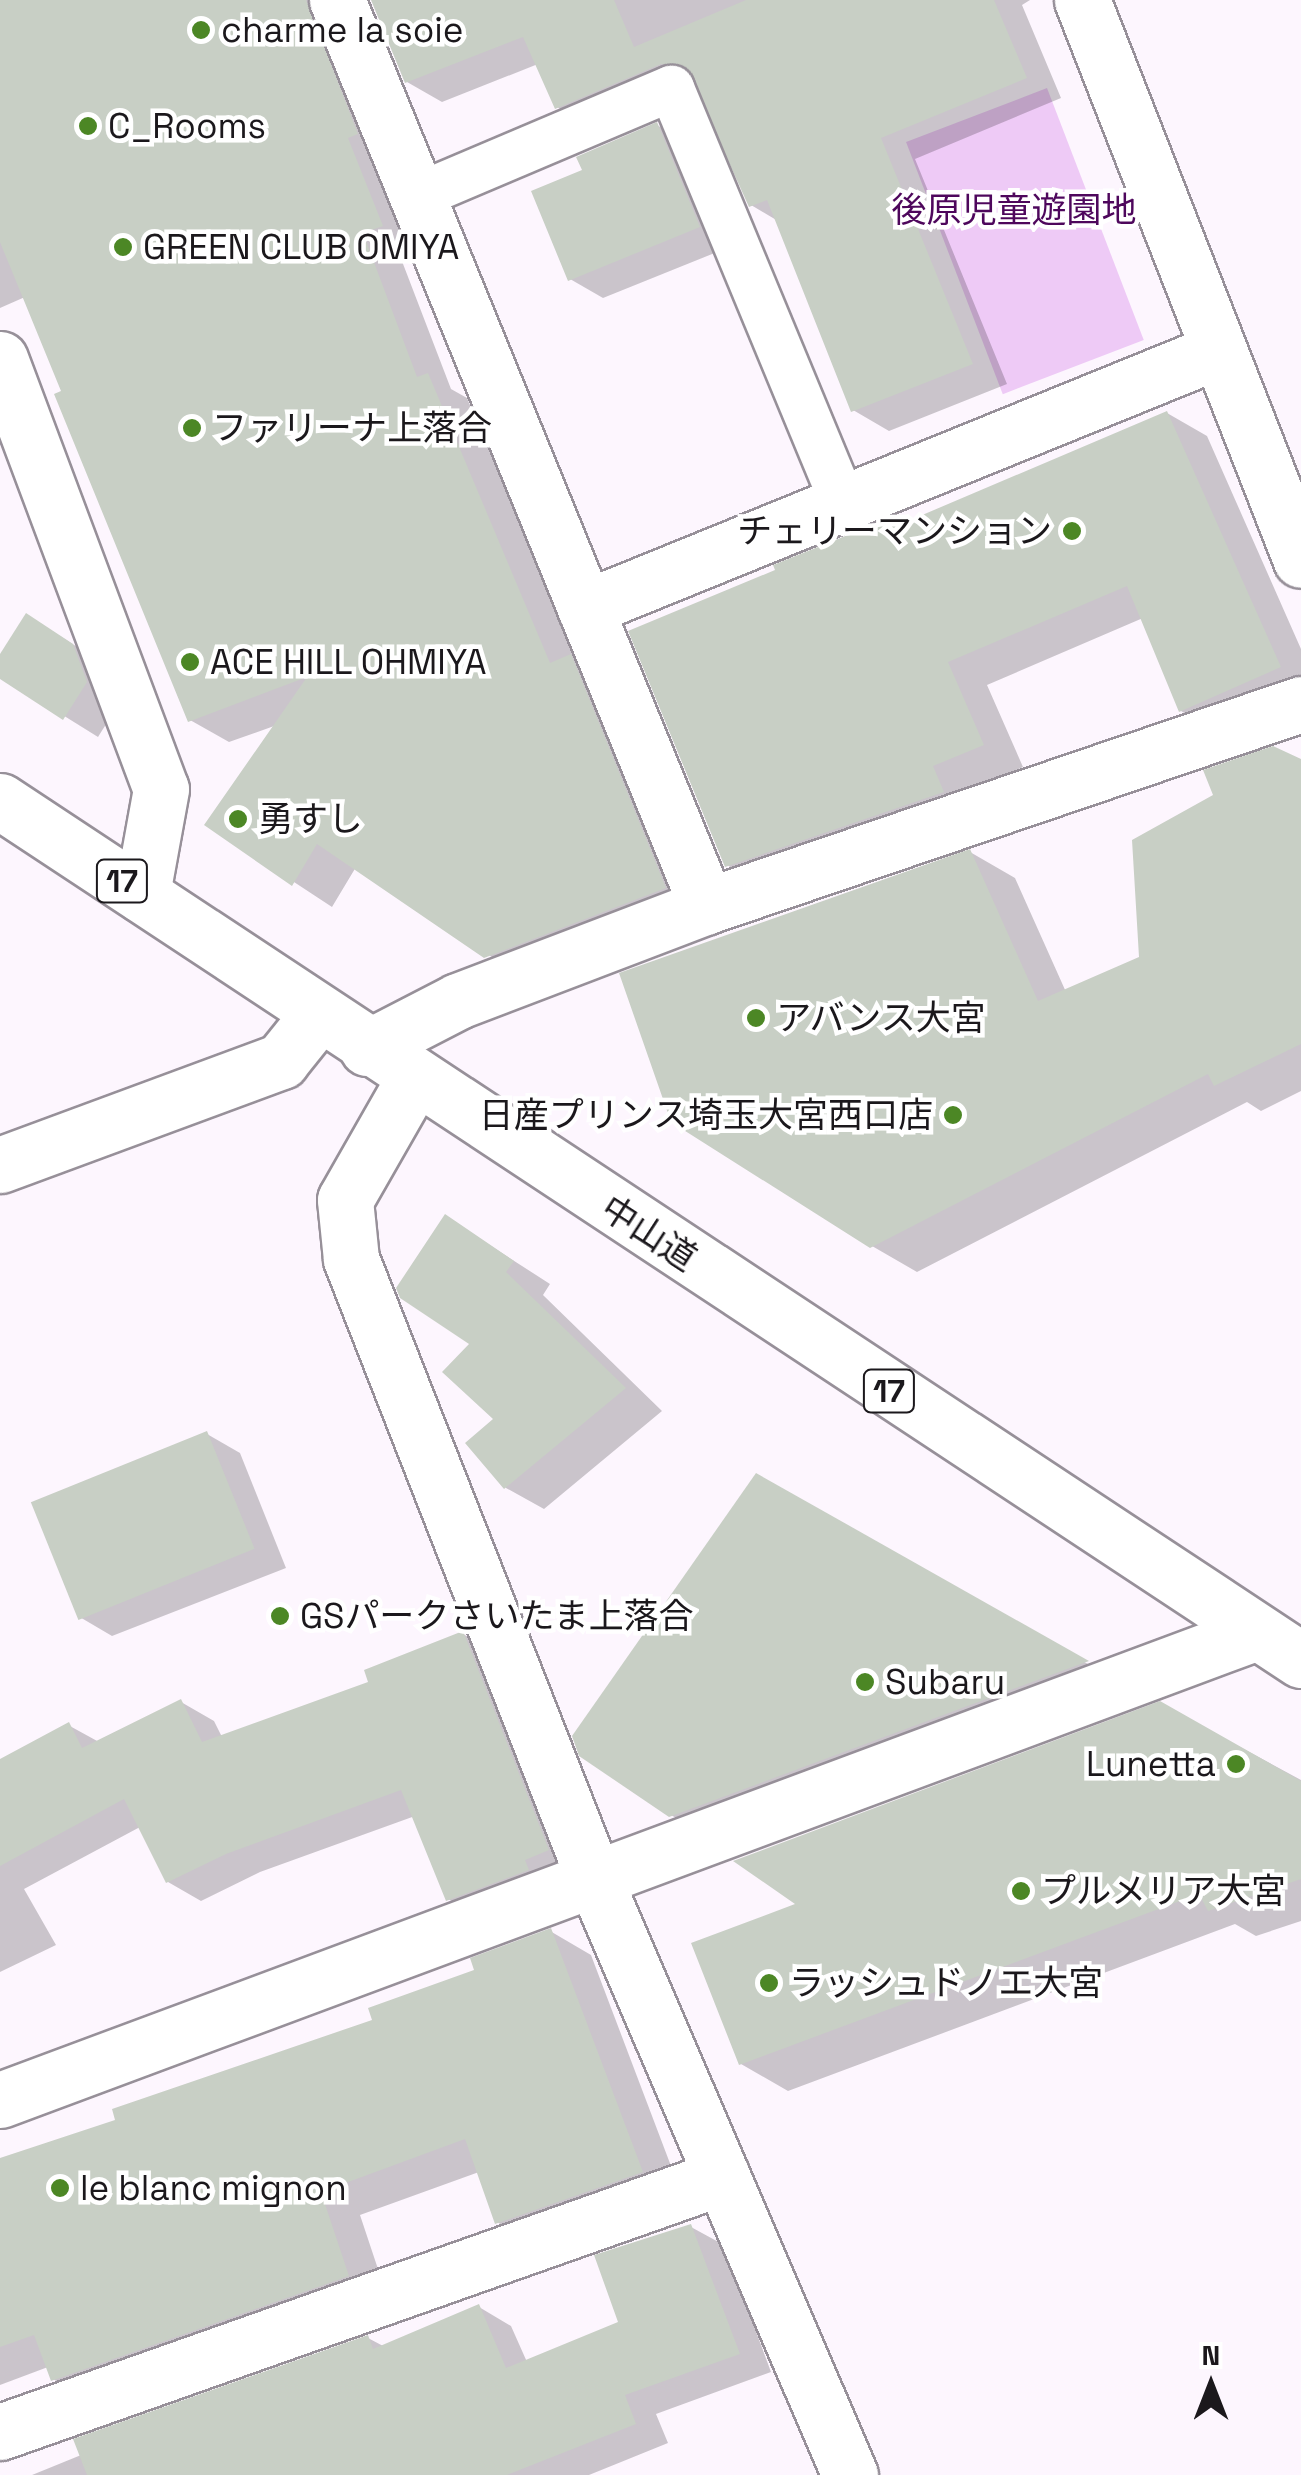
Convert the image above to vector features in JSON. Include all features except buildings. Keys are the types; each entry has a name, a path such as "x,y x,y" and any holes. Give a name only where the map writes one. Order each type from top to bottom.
{"main road":[{"path":"337,0 707,906"},
{"path":"1082,0 1215,352 1283,465 1301,560"},
{"path":"585,608 1215,352"},
{"path":"0,359 160,789 142,894"},
{"path":"367,1048 458,1001 707,906 1301,704"},
{"name":"中山道","path":"0,801 367,1048 1279,1646"},
{"path":"0,1165 281,1060 318,1015"},
{"path":"414,1079 344,1200 351,1260 593,1876 850,2475"},
{"path":"0,2100 593,1876 1279,1646"},
{"path":"0,2432 722,2177"}],"lane":[{"path":"416,196 671,88 843,503"}],"green space":[{"name":"後原児童遊園地","path":"1047,88 1144,340 1003,394 906,142"}],"place":[{"name":"charme la soie","path":"201,30"},
{"name":"C_Rooms","path":"88,126"},
{"name":"GREEN CLUB OMIYA","path":"123,247"},
{"name":"ファリーナ上落合","path":"192,428"},
{"name":"チェリーマンション","path":"1072,531"},
{"name":"ACE HILL OHMIYA","path":"190,662"},
{"name":"勇すし","path":"238,819"},
{"name":"アバンス大宮","path":"756,1018"},
{"name":"日産プリンス埼玉大宮西口店","path":"953,1115"},
{"name":"GSパークさいたま上落合","path":"280,1616"},
{"name":"Subaru","path":"865,1682"},
{"name":"Lunetta","path":"1236,1764"},
{"name":"プルメリア大宮","path":"1021,1891"},
{"name":"ラッシュドノエ大宮","path":"769,1983"},
{"name":"le blanc mignon","path":"60,2188"}]}
